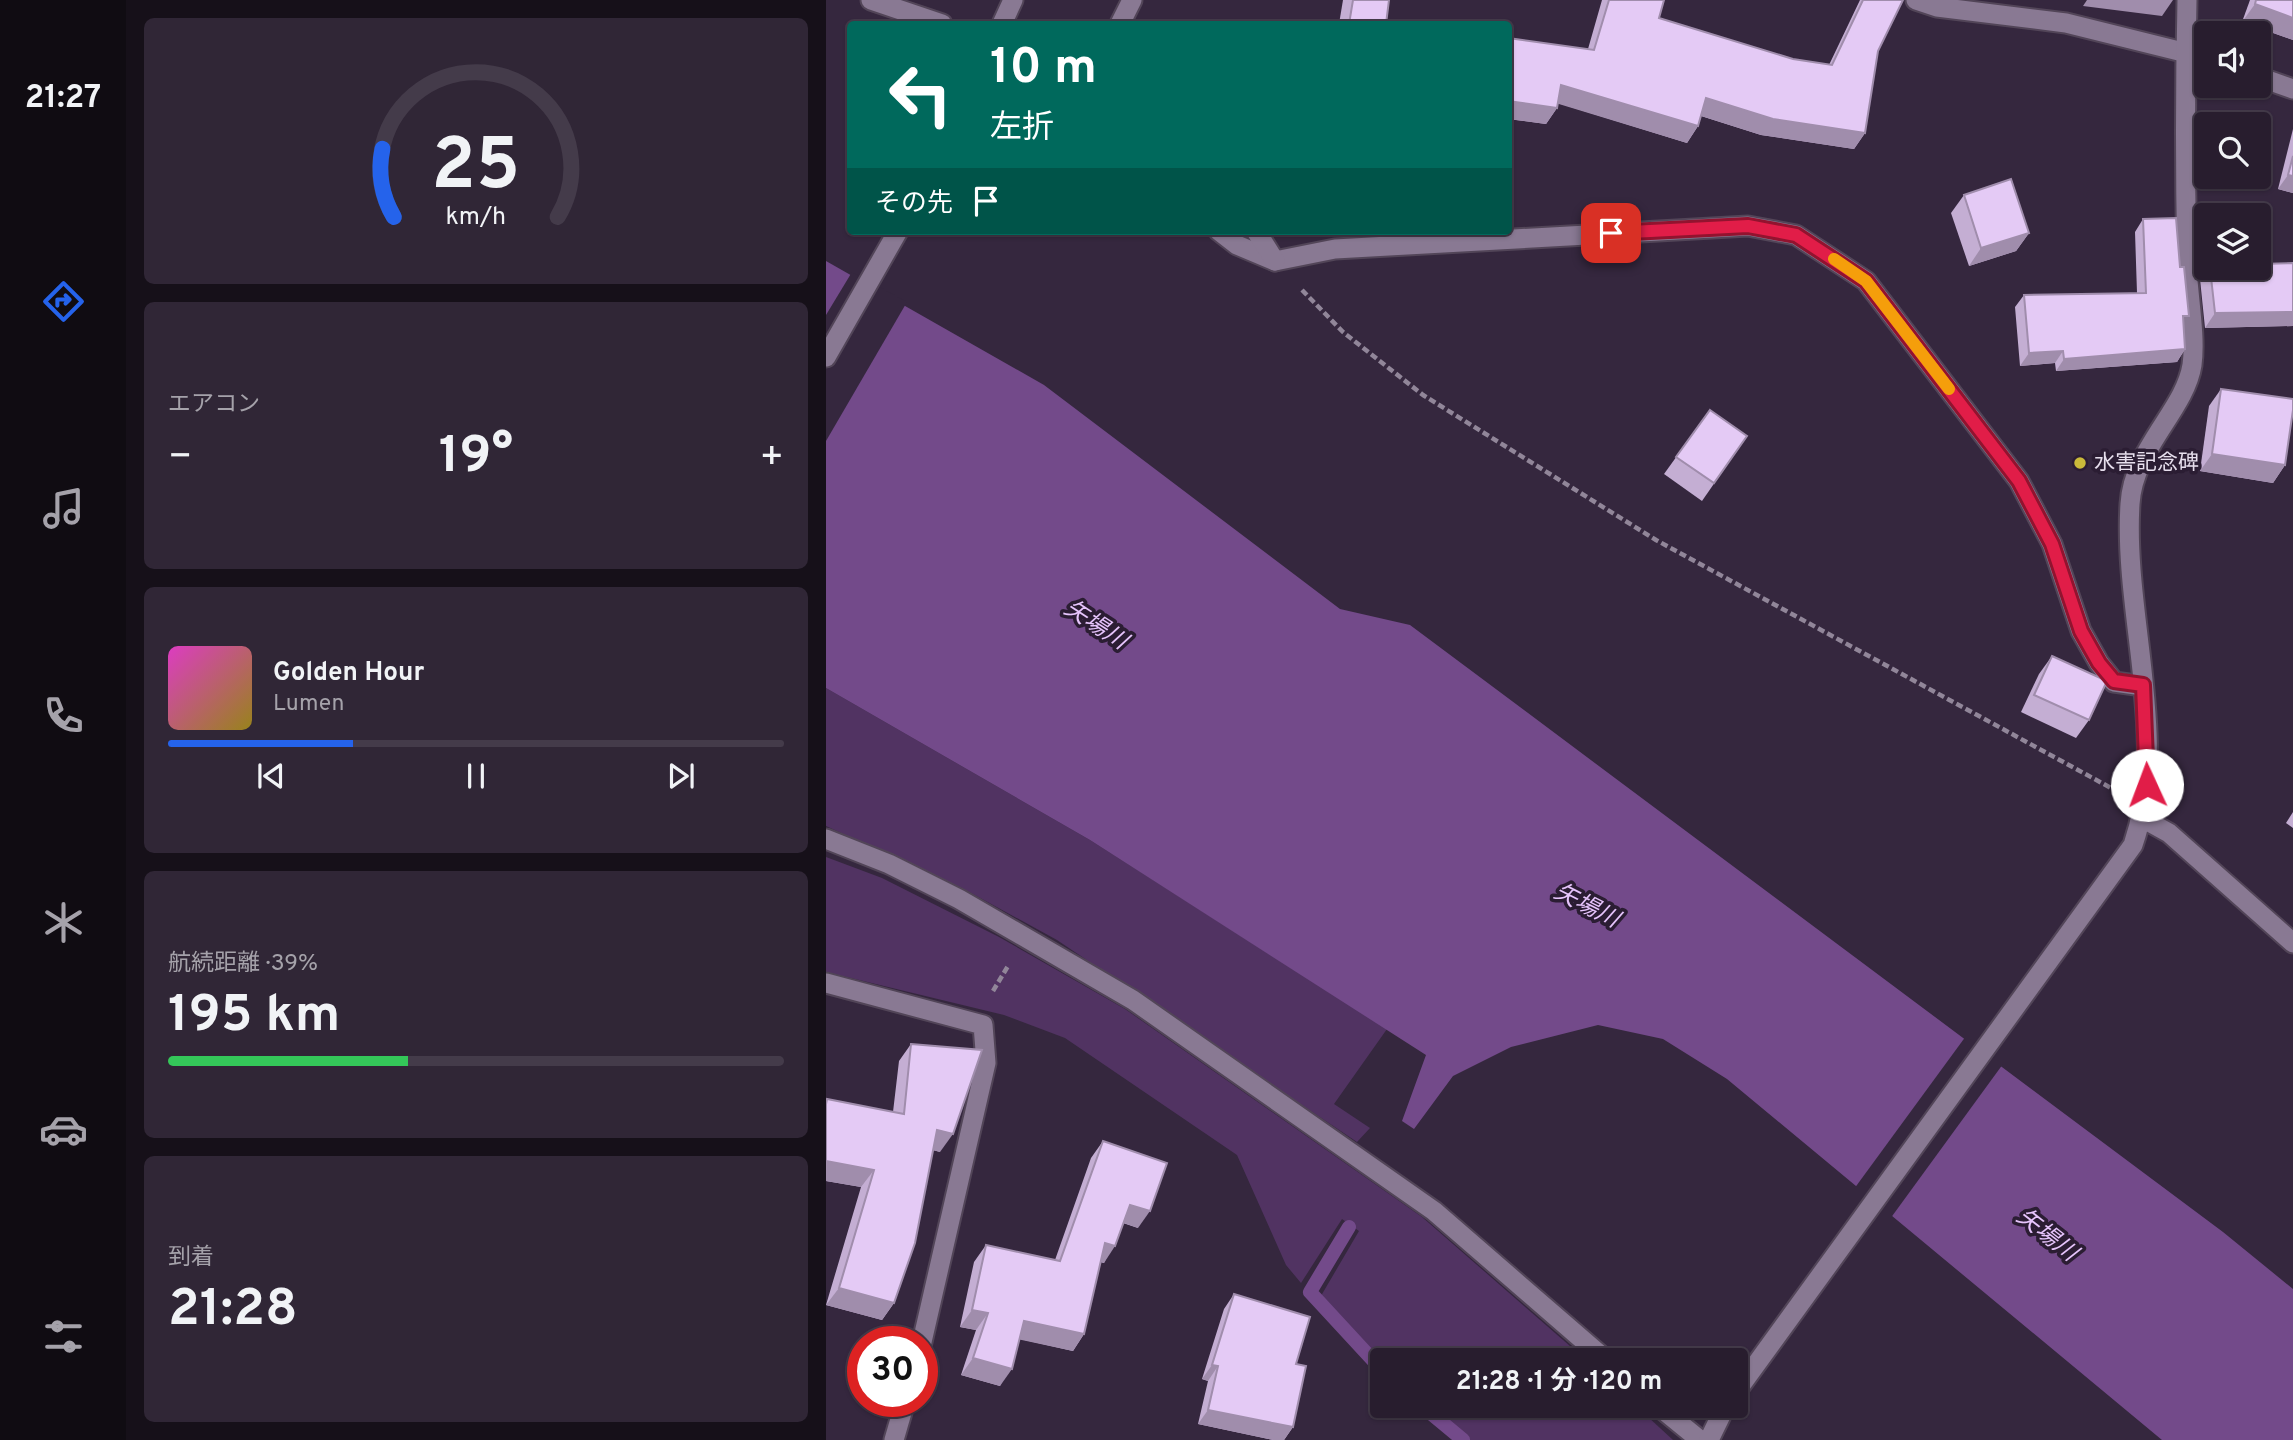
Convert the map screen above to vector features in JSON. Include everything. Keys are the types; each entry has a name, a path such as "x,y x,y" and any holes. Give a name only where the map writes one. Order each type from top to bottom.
{"street":[{"path":"871,0 933,21"},
{"path":"1003,21 1013,0"},
{"path":"1122,21 1132,0"},
{"path":"1916,0 1937,7 2066,23 2194,54"},
{"path":"1748,1376 2133,845 2142,818 2147,785 2143,685 2128,553 2130,499 2147,447 2185,387 2192,365 2188,265 2187,0"},
{"path":"2271,81 2293,89"},
{"path":"1224,235 1237,245 1275,261 1335,249 1748,226 1796,235 1866,281 2019,481 2052,544 2081,631 2099,663 2114,681 2143,685"},
{"path":"826,358 896,235"},
{"path":"1259,235 1275,261"},
{"path":"2142,818 2169,833 2293,943"},
{"path":"826,839 889,864 959,899 1133,1000 1434,1211 1592,1348"},
{"path":"826,983 983,1025 986,1063 926,1326"},
{"path":"894,1440 901,1417"},
{"path":"1673,1418 1700,1440"},
{"path":"1709,1440 1721,1418"}],"path":[{"path":"1275,261 1343,332 1423,395 1656,540 2109,787 2142,818"},
{"path":"987,1001 1015,955"}],"shaded area":[{"path":"826,688 1090,840 1387,1029 1334,1104 1370,1128 1357,1142 1057,940 962,888 826,826"},
{"path":"826,857 882,878 999,937 1125,1009 1422,1217 1572,1348 1370,1348 1370,1357 1318,1301 1359,1231 1342,1219 1301,1283 1286,1265 1237,1155 1065,1038 1004,1015 826,972"},
{"path":"1437,1418 1649,1418 1673,1440 1463,1440"}],"water":[{"name":"矢場川","path":"826,261 1044,385 1340,609 1410,625 2223,1232 2293,1289 2293,1440 2162,1440 1727,1079 1663,1039 1598,1025 1511,1047 1453,1076 1414,1129 1402,1121 1426,1055 1090,840 826,688"}],"pier":[{"path":"852,272 907,302 826,441 826,315"},
{"path":"1966,1036 2003,1064 1890,1219 1854,1189"}],"building":[{"path":"1353,0 1389,0 1386,21 1350,21"},
{"path":"1609,0 1664,0 1659,18 1793,59 1832,65 1863,0 1903,0 1878,51 1865,133 1773,119 1706,98 1698,126 1561,85 1557,108 1512,102 1512,39 1594,50"},
{"path":"2256,0 2293,0 2293,18 2255,4"},
{"path":"2293,156 2293,176 2288,175"},
{"path":"2011,179 2029,233 1981,248 1964,195"},
{"path":"2176,218 2180,267 2184,267 2189,316 2183,316 2185,349 2064,359 2063,351 2029,353 2024,295 2146,293 2143,219"},
{"path":"2293,263 2293,312 2215,313 2211,280 2271,280 2271,264"},
{"path":"2221,389 2293,399 2285,465 2212,454"},
{"path":"1710,410 1747,436 1714,483 1676,457"},
{"path":"2052,656 2107,681 2089,720 2034,695"},
{"path":"911,1044 982,1050 953,1134 937,1130 915,1243 894,1303 839,1288 874,1170 826,1161 826,1104 827,1099 904,1114"},
{"path":"1103,1141 1167,1163 1150,1211 1130,1205 1115,1246 1105,1243 1084,1334 1024,1321 1012,1369 973,1358 988,1313 972,1310 986,1245 1060,1261"},
{"path":"1234,1294 1310,1317 1296,1364 1306,1366 1293,1427 1208,1410 1218,1366 1212,1365"}],"waterway":[{"path":"1349,1227 1310,1292 1370,1357"},
{"path":"1437,1418 1463,1440"}],"slow traffic":[{"path":"1834,259 1866,281 1949,389"}],"place":[{"name":"水害記念碑","path":"2080,463"}],"route":[{"path":"1611,233 1748,226 1796,235 1866,281 2019,481 2052,544 2081,631 2099,663 2114,681 2143,685 2147,785"}]}
